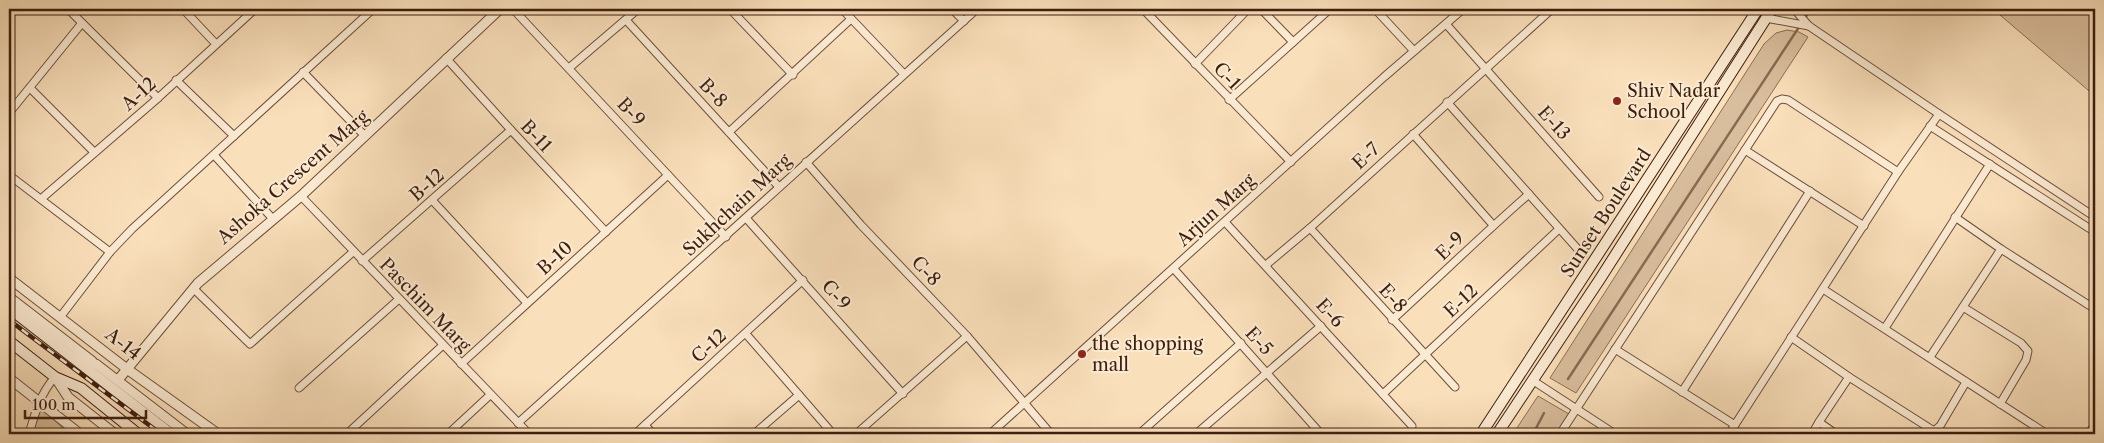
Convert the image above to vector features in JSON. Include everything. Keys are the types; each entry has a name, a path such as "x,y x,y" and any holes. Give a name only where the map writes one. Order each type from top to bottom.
{"main road":[{"name":"Sunset Boulevard","path":"1481,434 1758,9"},
{"name":"Sunset Boulevard","path":"1497,434 1611,263 1772,9"},
{"path":"9,308 171,434"},
{"path":"9,341 55,377 81,388 138,434"},
{"path":"1538,345 1550,353"}],"street":[{"path":"68,9 158,98"},
{"path":"183,9 216,44"},
{"name":"A-12","path":"41,199 158,98 255,9"},
{"path":"61,316 110,252 158,204 373,9"},
{"name":"Ashoka Crescent Marg","path":"118,380 193,288 221,262 301,196 500,9"},
{"name":"B-9","path":"513,9 726,237"},
{"path":"569,68 638,9"},
{"path":"730,9 793,75"},
{"path":"842,9 904,74"},
{"path":"952,9 964,21"},
{"name":"Sukhchain Marg","path":"518,423 977,9"},
{"name":"C-1","path":"1143,9 1291,162"},
{"path":"1195,64 1248,9"},
{"path":"1261,9 1293,42"},
{"path":"1229,100 1330,9"},
{"path":"1375,9 1414,52"},
{"name":"Arjun Marg","path":"990,434 1463,9"},
{"name":"E-7","path":"1266,265 1310,228 1552,9"},
{"path":"1795,10 1805,24 2095,217"},
{"path":"1766,18 1805,24"},
{"path":"730,132 851,19"},
{"name":"B-8","path":"626,20 780,187"},
{"path":"9,113 82,23"},
{"name":"E-13","path":"1446,24 1599,197"},
{"name":"B-11","path":"446,58 510,130 606,232"},
{"path":"303,72 365,136"},
{"path":"176,80 234,136"},
{"path":"30,88 94,152"},
{"path":"1560,434 1775,104 1785,99 1898,172"},
{"path":"1447,102 1583,255"},
{"path":"1729,434 1898,172 1939,114"},
{"path":"1930,126 2095,232"},
{"name":"B-12","path":"362,261 510,130"},
{"path":"1413,134 1493,225"},
{"path":"1745,150 1864,226"},
{"path":"214,155 274,219"},
{"name":"C-8","path":"806,162 967,336 1051,434"},
{"path":"1885,328 1990,164"},
{"path":"9,175 110,252"},
{"name":"B-10","path":"461,364 668,175"},
{"path":"1682,392 1810,191"},
{"name":"E-9","path":"1392,320 1462,257 1493,225 1530,194"},
{"name":"Paschim Marg","path":"301,196 352,252 529,434"},
{"path":"432,200 527,303"},
{"path":"1956,217 2001,249 2095,309"},
{"name":"C-9","path":"746,218 903,394"},
{"name":"E-6","path":"1224,222 1266,265 1412,426"},
{"name":"E-8","path":"1310,228 1456,388"},
{"name":"E-12","path":"1383,394 1560,229"},
{"path":"1930,357 2001,249"},
{"path":"193,288 250,344 352,252"},
{"name":"E-5","path":"1174,269 1319,431"},
{"name":"A-14","path":"9,278 127,368 218,434"},
{"name":"C-12","path":"635,434 803,280"},
{"path":"1823,289 1930,357 2000,404 2036,432 2046,434"},
{"path":"9,297 187,434"},
{"path":"299,388 398,299"},
{"path":"1963,307 2021,343 2028,351 2026,360 2000,404"},
{"path":"1196,434 1321,326"},
{"path":"746,334 833,434"},
{"path":"856,434 967,336"},
{"path":"1792,337 1849,377 1934,431 1940,426 1966,382"},
{"path":"1138,434 1241,343"},
{"path":"350,431 443,345"},
{"path":"1615,349 1735,425"},
{"path":"73,358 96,364"},
{"path":"28,434 46,386 55,377 68,397 115,434"},
{"path":"1812,434 1849,377"},
{"path":"9,378 80,434"},
{"path":"1532,380 1615,434"},
{"path":"448,434 490,394"},
{"path":"754,434 799,395"},
{"path":"1819,422 1836,434"},
{"path":"2088,434 2095,425"},
{"path":"645,426 653,434"},
{"path":"1309,434 1319,431"}],"shaded area":[{"path":"1993,9 2095,9 2095,96"},
{"path":"1787,30 1799,32 1808,37 1576,393 1550,378 1764,44 1776,33"},
{"path":"1538,396 1569,414 1556,434 1513,434"},
{"path":"40,406 67,432 65,434 31,434"}],"waterway":[{"path":"1805,18 1811,9"},
{"path":"1568,379 1799,27"},
{"path":"1533,434 1544,413"}],"railway":[{"path":"9,320 161,434"}],"place":[{"name":"Shiv Nadar School","path":"1617,101"},
{"name":"the shopping mall","path":"1082,354"}]}
